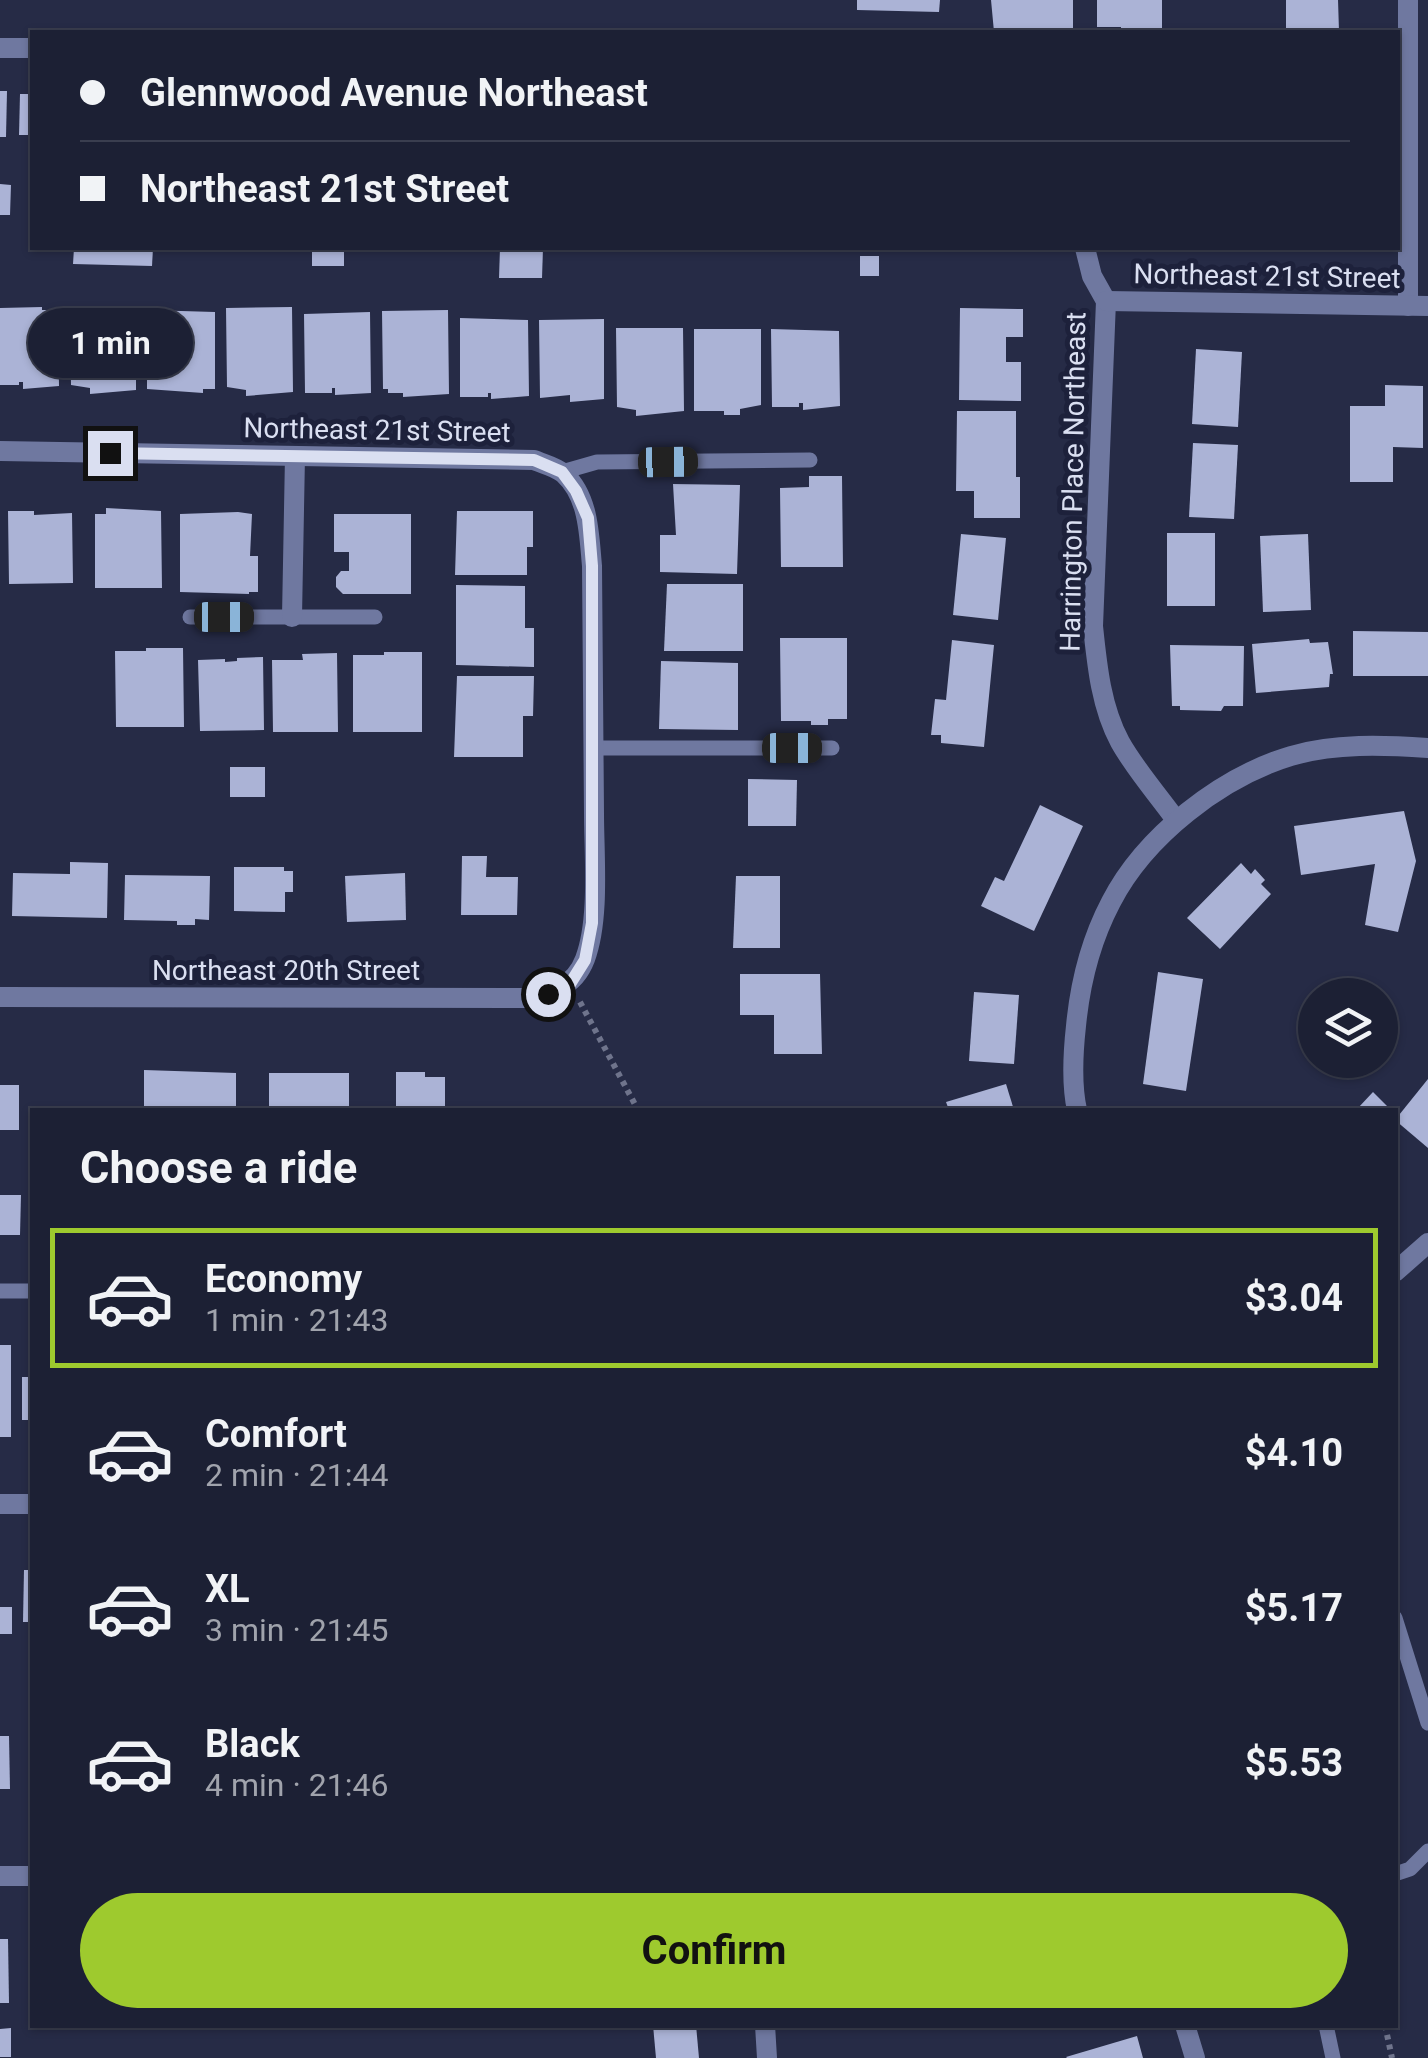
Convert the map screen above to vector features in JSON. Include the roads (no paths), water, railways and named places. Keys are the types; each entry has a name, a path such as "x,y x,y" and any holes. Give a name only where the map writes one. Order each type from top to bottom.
{"street":[{"path":"1408,0 1418,306"},
{"path":"0,48 30,48"},
{"name":"Harrington Place Northeast","path":"1086,250 1092,276 1106,301 1094,626 1098,672 1120,743 1176,820"},
{"name":"Northeast 21st Street","path":"1106,301 1418,306"},
{"name":"Northeast 21st Street","path":"0,451 534,460 562,472"},
{"path":"292,616 295,456"},
{"path":"562,472 588,518 594,748"},
{"name":"Northeast 20th Street","path":"0,997 524,998 548,994 570,984 585,960 592,923 594,748"},
{"path":"1078,1108 1073,1050 1079,994 1092,948 1111,901 1132,870 1176,820 1240,777 1292,755 1337,748 1428,748"},
{"path":"1398,1270 1426,1247"},
{"path":"0,1504 30,1504"},
{"path":"0,1876 30,1876"},
{"path":"765,2028 767,2058"},
{"path":"1187,2028 1195,2058"}],"lane":[{"name":"Northeast 21st Street","path":"562,472 597,462 810,460"},
{"path":"190,617 375,617"},
{"path":"594,748 832,748"},
{"path":"0,1291 30,1291"},
{"path":"1398,1628 1428,1723"},
{"path":"1398,1873 1410,1869 1428,1851"},
{"path":"1327,2028 1334,2058"}]}
